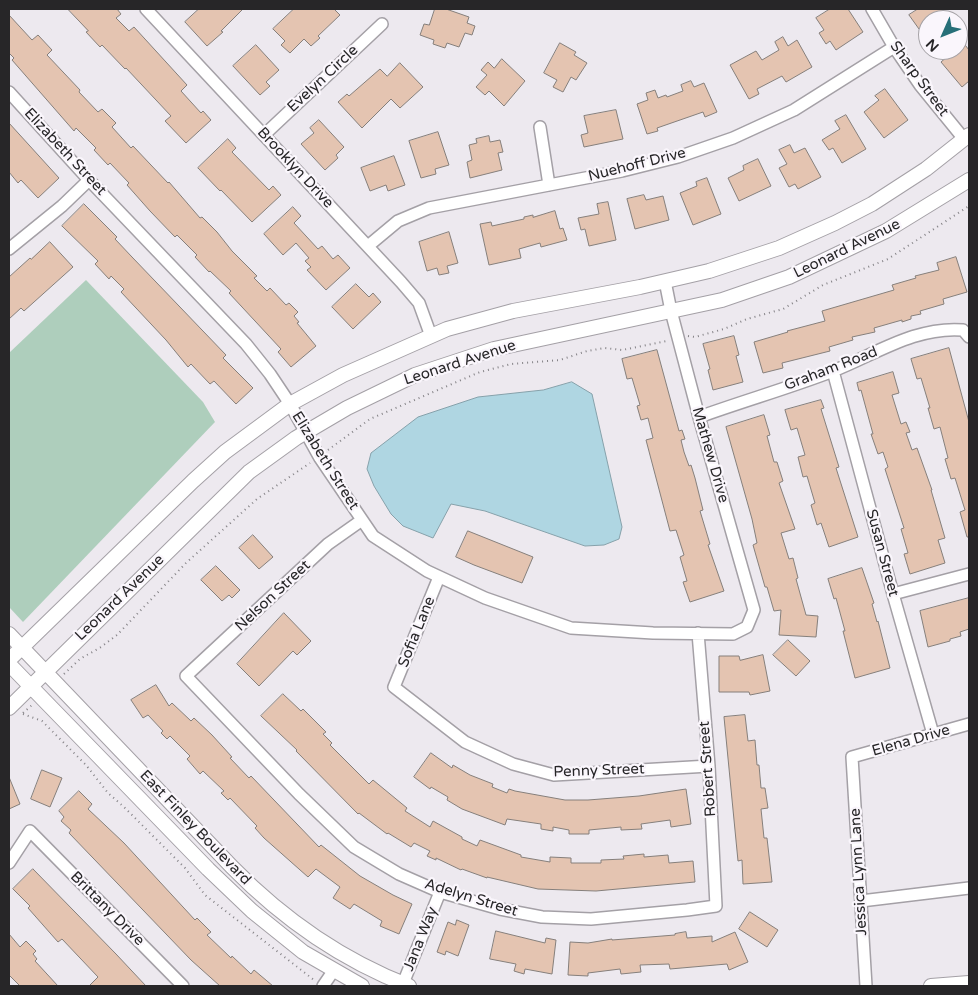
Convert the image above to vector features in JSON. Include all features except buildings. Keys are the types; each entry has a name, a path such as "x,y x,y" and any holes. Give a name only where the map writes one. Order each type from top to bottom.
{"street":[{"path":"150,13 163,9"},
{"name":"Sharp Street","path":"872,9 894,47 920,85 968,140"},
{"name":"Brooklyn Drive","path":"150,13 419,303 430,336"},
{"name":"Evelyn Circle","path":"264,135 382,24"},
{"name":"Nuehoff Drive","path":"368,246 398,221 429,208 622,171 678,157 733,138 794,110 894,47"},
{"name":"Elizabeth Street","path":"9,92 89,180 246,344 270,374 290,404 319,456 373,536 427,571 485,598 571,628 653,633 698,632 733,634 747,627"},
{"path":"540,126 549,185"},
{"name":"Leonard Avenue","path":"9,662 192,481 225,452 290,404 343,374 447,329 514,311 709,271 779,248 836,223 872,204 968,140"},
{"path":"9,249 89,180"},
{"name":"Leonard Avenue","path":"9,708 30,685 249,472 306,432 347,408 415,375 494,348 722,300 789,277 886,232 969,180"},
{"name":"Mathew Drive","path":"666,281 678,338 754,610 747,627"},
{"name":"Graham Road","path":"699,416 833,371 917,334 946,329 966,334"},
{"name":"Susan Street","path":"833,371 933,734"},
{"name":"Nelson Street","path":"186,676 328,544 362,520"},
{"path":"893,594 969,574"},
{"name":"Sofia Lane","path":"394,687 439,576"},
{"name":"Robert Street","path":"698,632 709,766 716,906"},
{"name":"East Finley Boulevard","path":"9,634 263,897 318,938 365,966 404,985"},
{"name":"East Finley Boulevard","path":"9,662 208,869 252,911 303,952 362,986"},
{"name":"Adelyn Street","path":"186,676 299,794 354,847 399,874 440,892 500,909 542,917 591,919 716,906"},
{"name":"Penny Street","path":"394,687 464,742 513,764 554,775 709,766"},
{"name":"Elena Drive","path":"852,757 969,724"},
{"name":"Jessica Lynn Lane","path":"852,757 866,986"},
{"name":"Brittany Drive","path":"9,863 30,831 183,986"},
{"path":"861,901 969,888"},
{"name":"Jana Way","path":"404,985 440,892"},
{"path":"324,985 334,970"},
{"path":"931,986 969,983"}],"path":[{"path":"55,682 80,659 117,635 186,563 257,499 370,419 480,372 511,364 560,360 587,351 605,348 622,350 686,336 695,337 783,309 823,285 888,259 969,206"},
{"path":"23,713 41,696"},
{"path":"42,722 86,765 108,793 185,868 205,895 324,985"}],"green space":[{"path":"86,280 203,402 215,422 23,622 9,607 9,353"}],"water":[{"path":"572,382 592,394 622,527 619,539 604,545 585,546 485,511 451,504 433,538 403,526 391,514 374,486 367,469 371,453 418,417 478,397 543,390"}]}
